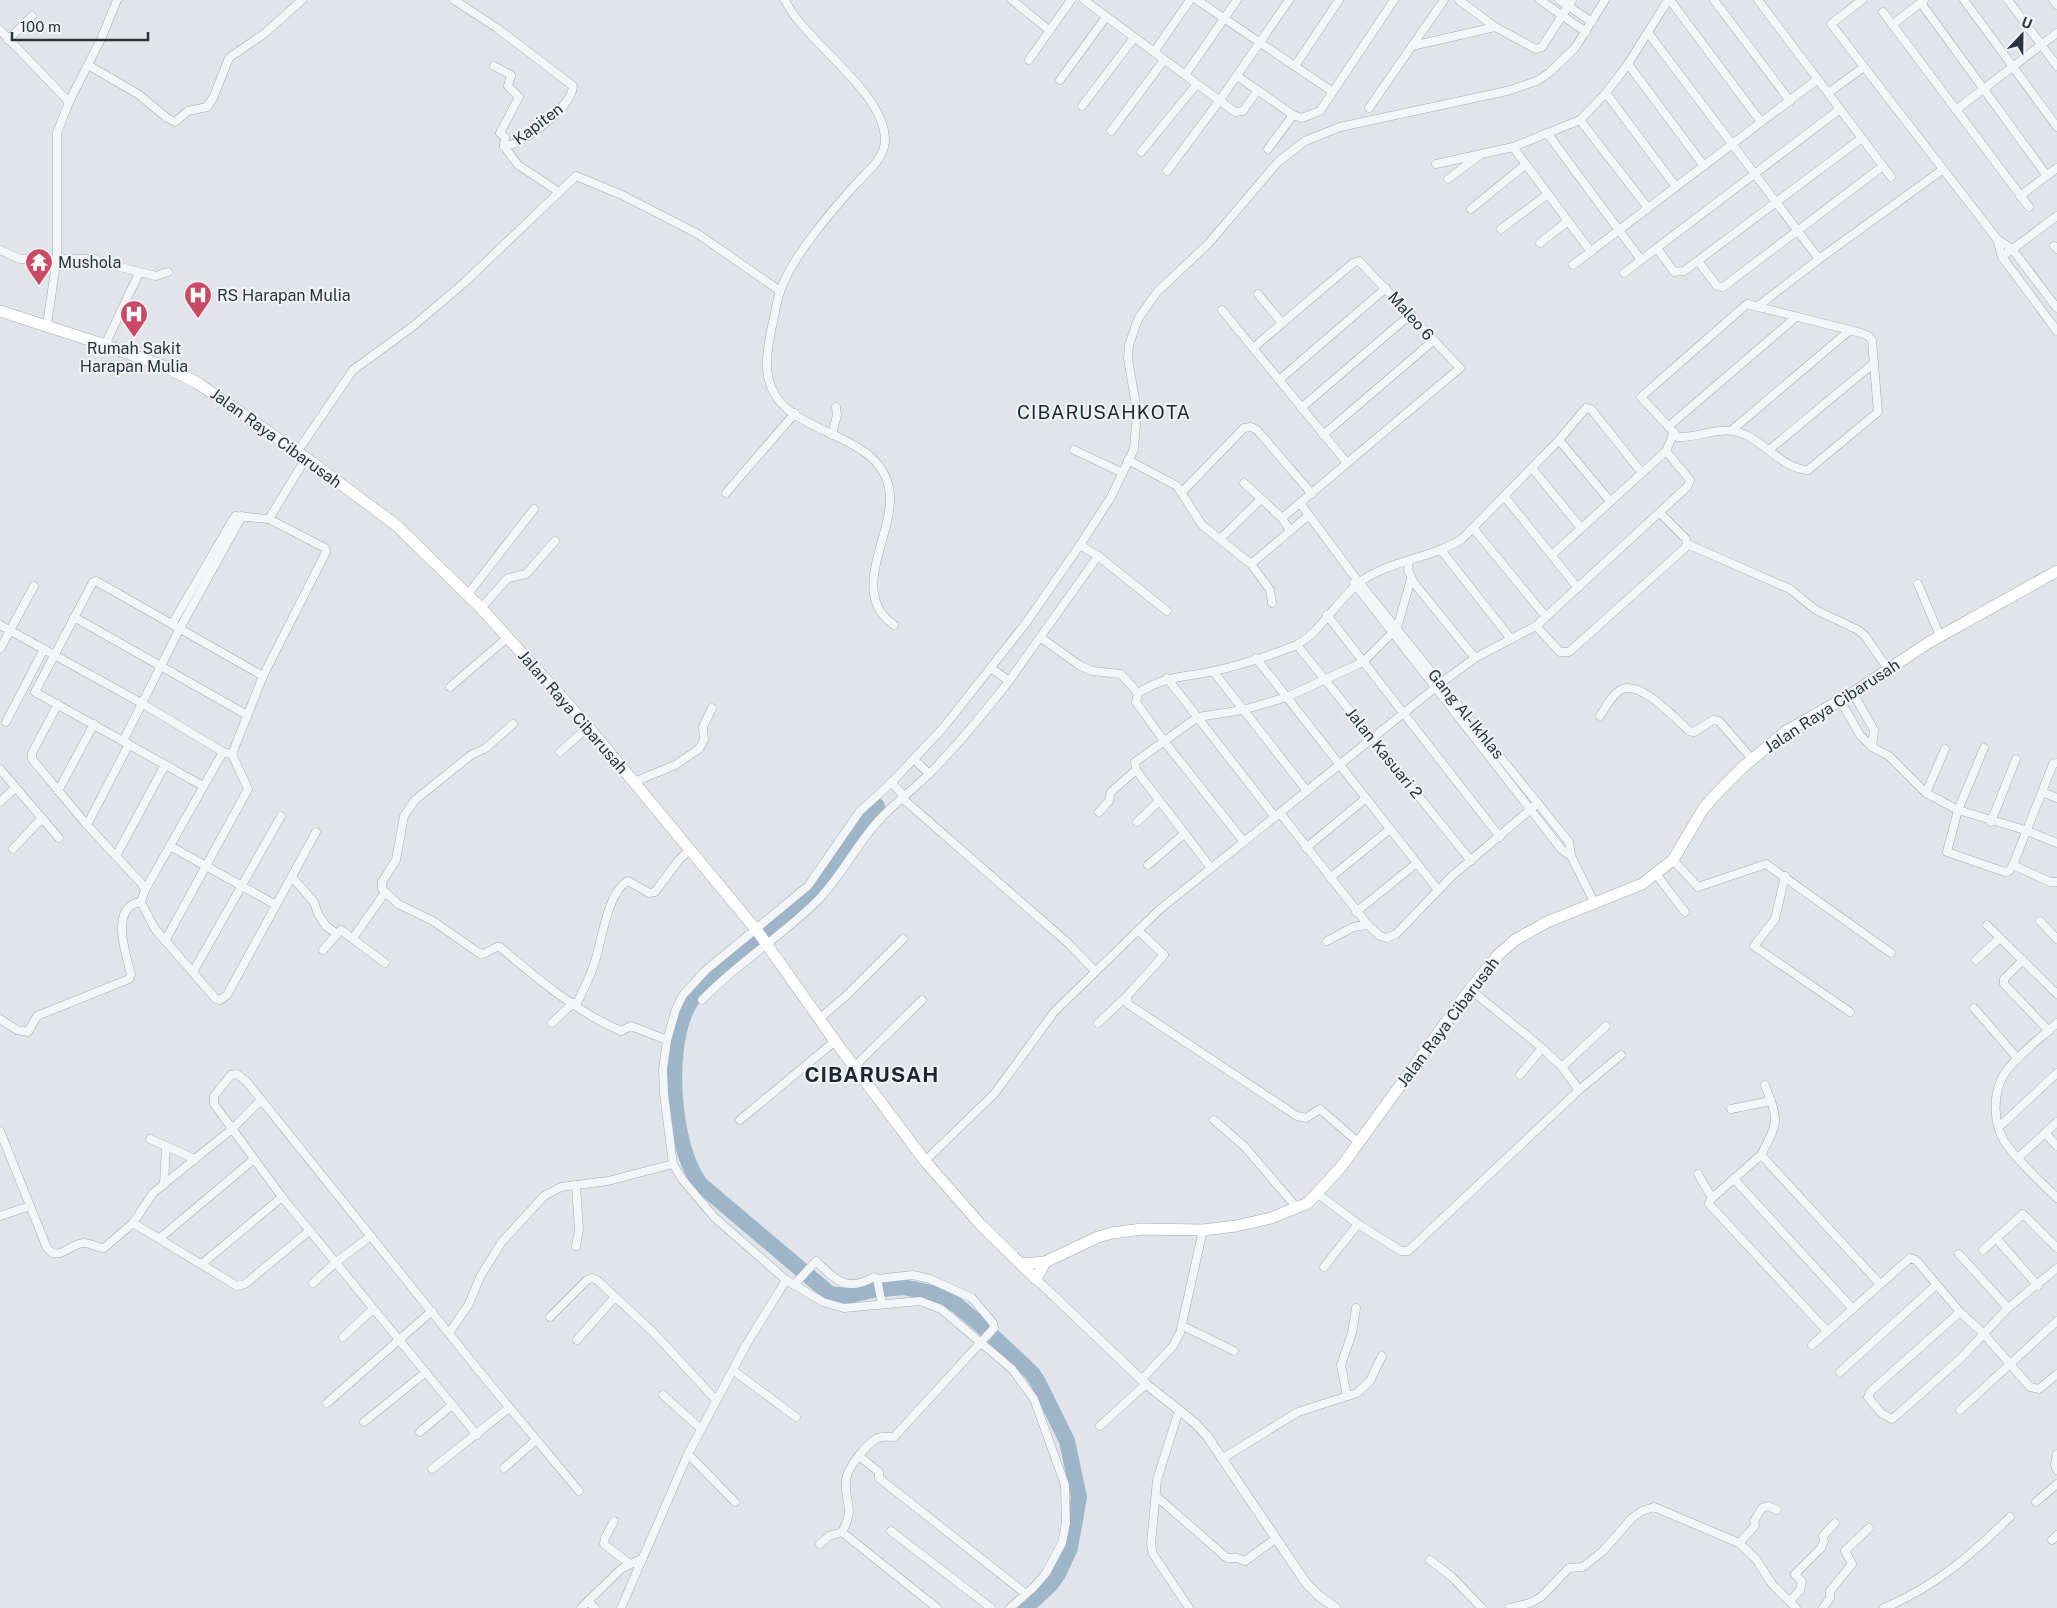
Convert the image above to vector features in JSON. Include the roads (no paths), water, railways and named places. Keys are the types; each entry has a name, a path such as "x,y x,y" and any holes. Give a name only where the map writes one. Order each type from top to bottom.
{"main road":[{"name":"Jalan Raya Cibarusah","path":"0,310 47,324 105,345 166,368 199,384 302,455 396,526 468,594 588,727 767,944 835,1041 925,1161 980,1224 1036,1279"},
{"name":"Jalan Raya Cibarusah","path":"1021,1264 1045,1262 1098,1237 1112,1233 1155,1228 1203,1230 1256,1222 1308,1204 1359,1143 1470,989 1498,955 1515,940 1547,922 1642,884 1674,860 1703,809 1752,759 1785,732 1853,693 1940,636 2057,570"},
{"path":"1036,1279 1045,1262"}],"street":[{"path":"47,324 57,257 57,139 69,102 117,0"},
{"path":"88,65 138,94 166,118 175,122 188,111 207,107 213,98 229,58 265,33 302,0"},
{"name":"Kapiten","path":"454,0 497,28 572,86 569,100 554,115 513,146 504,146 505,137 500,133 518,97 508,86 510,75 494,66"},
{"path":"785,0 797,19 839,63 872,105 885,137 884,148 876,164 829,216 792,268 780,291 769,339 768,373 776,398 795,413 866,452 875,460 887,479 890,489 890,513 879,546 874,592 879,611 894,625"},
{"path":"1012,0 1050,30"},
{"path":"1029,60 1071,0"},
{"path":"1084,0 1197,84 1240,113 1258,90"},
{"path":"1154,52 1190,0"},
{"path":"1197,0 1333,92"},
{"path":"1185,75 1237,0"},
{"path":"1167,171 1220,100 1289,0"},
{"path":"1295,66 1339,0"},
{"path":"1237,76 1293,115 1302,118 1320,111 1394,0"},
{"path":"1369,108 1444,0"},
{"path":"1459,0 1495,27 1536,49 1542,47 1564,16 1570,3"},
{"path":"1540,0 1586,32"},
{"path":"1559,0 1570,3 1592,22"},
{"path":"1010,1608 1046,1572 1062,1543 1067,1507 1065,1485 1034,1399 1012,1368 984,1340 941,1309 920,1301 882,1301 850,1308 835,1306 812,1297 786,1280 714,1216 682,1179 674,1164 664,1094 663,1069 667,1040 683,995 706,970 810,888 860,812 893,785 916,761 992,669 1081,546 1111,497 1134,449 1137,426 1128,359 1133,330 1138,319 1157,292 1208,244 1278,162 1305,141 1340,127 1507,91 1537,81 1561,62 1586,32 1605,0"},
{"path":"1436,164 1512,147 1580,120 1606,93 1628,64 1669,0 1761,122"},
{"path":"1714,0 1790,101"},
{"path":"1758,0 1891,177"},
{"path":"1862,0 1831,24 1942,170 1997,239 2012,249 2057,308"},
{"path":"1964,0 2057,127"},
{"path":"2008,0 2057,66"},
{"path":"2053,0 2057,5"},
{"path":"1892,25 1923,1 2047,176"},
{"path":"1883,12 2029,207"},
{"path":"8,40 32,16"},
{"path":"1060,80 1106,17"},
{"path":"1412,46 1495,27"},
{"path":"0,30 69,102"},
{"path":"1956,110 2057,33"},
{"path":"1649,34 1819,259"},
{"path":"1082,106 1134,38"},
{"path":"1111,131 1164,60"},
{"path":"1628,64 1704,166"},
{"path":"1828,93 1864,67"},
{"path":"1573,265 1818,79"},
{"path":"1141,152 1197,84"},
{"path":"1606,93 1676,187"},
{"path":"1624,273 1840,109"},
{"path":"1268,149 1293,115"},
{"path":"1580,120 1648,208"},
{"path":"1547,133 1641,260"},
{"path":"1657,248 1672,270 1677,273 1698,261 1862,138"},
{"path":"504,146 518,165 559,192"},
{"path":"1512,147 1591,252"},
{"path":"1448,179 1483,154"},
{"path":"1471,209 1526,164"},
{"path":"1698,261 1717,286 1723,287 1883,166"},
{"path":"2020,196 2057,168"},
{"path":"1757,307 1819,259 1942,170"},
{"path":"269,519 302,455 353,370 412,328 465,282 575,177 579,176 622,195 698,234 780,291"},
{"path":"1501,230 1548,194"},
{"path":"2002,257 2057,216"},
{"path":"1540,243 1568,221"},
{"path":"1997,239 2002,257 2057,331"},
{"path":"0,250 20,259 57,257 96,259"},
{"name":"Maleo 6","path":"1282,324 1353,263 1359,261 1460,368 1347,463"},
{"path":"108,264 156,276 168,272"},
{"path":"105,345 139,273"},
{"path":"1279,380 1386,288"},
{"path":"1253,348 1282,324 1258,294"},
{"path":"1747,304 1796,317 1850,330 1871,338 1878,409 1875,416 1808,470 1790,465 1744,435 1732,430 1680,438 1671,431 1641,398 1747,304"},
{"path":"1222,310 1347,463 1282,518"},
{"path":"1301,408 1411,314"},
{"path":"1552,555 1666,450 1671,431 1796,317"},
{"path":"1732,430 1850,330"},
{"path":"1323,435 1433,341"},
{"path":"1768,450 1874,363"},
{"path":"832,433 838,411 836,407"},
{"path":"1138,693 1168,678 1213,671 1297,645 1358,584 1381,570 1441,550 1462,539 1560,440 1584,408 1589,408 1642,473"},
{"path":"726,493 795,413"},
{"path":"1182,492 1244,428 1250,427 1257,430 1312,494"},
{"path":"1560,440 1610,501"},
{"path":"1074,450 1123,473"},
{"path":"925,1161 995,1093 1054,1012 1138,930 1211,868 1438,685 1475,658 1536,626 1660,513 1688,486 1690,480 1666,450"},
{"path":"1129,461 1145,471 1168,480 1182,492 1202,524 1251,564 1270,590 1272,603"},
{"path":"1532,468 1582,528"},
{"path":"1244,483 1282,518 1290,531"},
{"path":"1504,496 1578,588"},
{"path":"1220,539 1261,499"},
{"path":"1300,503 1358,584"},
{"path":"468,594 534,509"},
{"path":"1536,626 1560,652 1568,652 1685,548 1687,544 1686,539 1660,513"},
{"path":"1251,564 1308,515"},
{"path":"165,941 248,789 232,754 263,676 326,550 269,519 234,516 172,624"},
{"path":"87,825 180,628 242,516"},
{"path":"1473,528 1546,617"},
{"path":"481,608 508,578 526,574 555,541"},
{"path":"1687,544 1790,589 1816,610 1858,630 1865,636 1888,669"},
{"path":"1081,546 1097,555 1167,611"},
{"path":"1441,550 1511,639"},
{"path":"702,1000 819,898 840,874 872,827 928,773 1006,680 1040,637 1097,555"},
{"path":"1409,560 1408,570 1411,579 1475,658"},
{"path":"1211,868 1158,802 1136,770 1135,762 1198,718 1243,710 1287,697 1363,662 1395,631 1411,579"},
{"path":"203,786 35,692 54,654 95,581 263,676"},
{"name":"Gang Al-Ikhlas","path":"1358,584 1438,685 1562,850 1571,856"},
{"path":"1918,584 1940,636"},
{"path":"0,649 34,586"},
{"path":"1327,615 1500,837"},
{"path":"74,618 247,716"},
{"path":"0,625 143,704 223,752 232,754"},
{"path":"1040,637 1078,665 1092,671 1122,674 1138,693"},
{"path":"450,687 508,638"},
{"name":"Jalan Kasuari 2","path":"1297,645 1471,861"},
{"path":"6,722 44,649"},
{"path":"1256,658 1438,890"},
{"path":"992,669 1006,680"},
{"path":"1213,671 1307,791"},
{"path":"1168,678 1198,718 1306,848 1356,912 1380,936 1387,938 1396,934 1438,890 1538,803"},
{"name":"Gang Al-Ikhlas","path":"1438,685 1569,842 1571,856 1595,904"},
{"path":"1600,716 1623,689 1646,693 1690,731 1694,732 1713,720 1719,721 1752,759"},
{"path":"1138,693 1136,702 1164,741 1244,842"},
{"path":"1853,693 1874,730 1872,747"},
{"path":"1840,700 1860,735 1872,747 1889,756 1926,793 1958,810 1991,822 2025,830 2057,843"},
{"path":"58,704 31,756 58,791 145,890"},
{"path":"634,782 674,765 699,749 704,740 703,727 712,708"},
{"path":"1850,717 1864,712"},
{"path":"58,791 94,724"},
{"path":"513,724 486,748 471,755 415,800 401,823 396,860 381,884 384,894 398,904 433,921 479,953 483,954 499,947 574,1004 620,1031 630,1026 667,1040"},
{"path":"560,752 588,727"},
{"path":"1984,748 1958,810 1947,852 2005,872 2009,871 2013,865 2025,830 2053,764 2057,762"},
{"path":"1926,793 1945,749"},
{"path":"223,752 145,890 141,902 151,923 213,996 220,1000 223,998 316,832"},
{"path":"1991,822 2016,759"},
{"path":"916,761 928,773"},
{"path":"116,856 166,765"},
{"path":"1099,812 1110,801 1111,792 1136,770"},
{"path":"0,783 2,772"},
{"path":"2,772 59,838"},
{"path":"893,785 1068,943 1095,971"},
{"path":"0,802 15,788"},
{"path":"2042,792 2057,798"},
{"path":"1306,848 1366,798"},
{"path":"1137,822 1158,802"},
{"path":"192,972 281,816"},
{"path":"12,849 42,818"},
{"path":"1330,878 1390,829"},
{"path":"1148,865 1184,834"},
{"path":"170,846 276,905"},
{"path":"552,1023 574,1004 593,966 601,932 619,890 628,881 649,893 655,892 678,861 689,850"},
{"path":"1674,860 1698,887 1766,864 1891,953"},
{"path":"1356,912 1417,863"},
{"path":"2013,865 2050,882 2057,882"},
{"path":"1656,874 1685,912"},
{"path":"292,876 314,902 318,914 326,926 337,934"},
{"path":"1785,876 1775,919 1754,946 1850,1012"},
{"path":"810,888 819,898"},
{"path":"353,938 384,894"},
{"path":"0,1020 17,1030 28,1032 37,1016 129,979 131,974 124,949 122,926 131,907 141,902"},
{"path":"2040,921 2057,940"},
{"path":"1327,941 1353,927 1368,925"},
{"path":"1987,925 2057,994"},
{"path":"323,950 341,930 385,963"},
{"path":"1098,1023 1127,996 1164,956 1138,930"},
{"path":"1976,960 2000,938"},
{"path":"820,1018 848,995 903,939"},
{"path":"2023,960 2004,979 2004,984 2049,1031"},
{"path":"1470,989 1542,1048 1562,1067 1579,1090"},
{"path":"1127,996 1128,1004 1297,1116 1306,1118 1320,1109 1359,1143"},
{"path":"855,1066 922,1000"},
{"path":"1974,1008 2018,1058"},
{"path":"2057,1023 2008,1069 1997,1088 1995,1098 1999,1127 2008,1148 2057,1198"},
{"path":"1562,1067 1606,1026"},
{"path":"740,1120 835,1041"},
{"path":"1520,1075 1542,1048"},
{"path":"1318,1194 1358,1224 1401,1251 1408,1251 1579,1090 1620,1055"},
{"path":"477,1435 282,1198 253,1160 213,1100 230,1075 234,1073 240,1075 262,1100 509,1408 579,1491"},
{"path":"1999,1127 2057,1073"},
{"path":"1765,1085 1776,1119 1772,1132 1761,1155 1712,1198 1710,1201 1711,1206 1827,1331"},
{"path":"0,1130 47,1248 55,1254 81,1243 104,1248 133,1222 147,1200 164,1184 232,1129 262,1100"},
{"path":"1731,1109 1771,1101"},
{"path":"1214,1120 1245,1147 1297,1208"},
{"path":"2018,1158 2057,1122"},
{"path":"2045,1133 2057,1146"},
{"path":"150,1139 195,1159"},
{"path":"164,1184 166,1146"},
{"path":"1761,1155 1880,1284"},
{"path":"160,1238 253,1160"},
{"path":"449,1333 468,1304 488,1262 515,1226 544,1196 561,1187 608,1181 674,1164"},
{"path":"1698,1174 1712,1198"},
{"path":"1734,1179 1852,1308"},
{"path":"576,1185 579,1230 576,1246"},
{"path":"203,1263 282,1198"},
{"path":"0,1216 30,1206"},
{"path":"1983,1250 2023,1214 2057,1248"},
{"path":"133,1222 203,1263 234,1284 242,1285 309,1231"},
{"path":"1324,1267 1358,1224"},
{"path":"1100,1426 1144,1381 1173,1346 1183,1326 1203,1230"},
{"path":"313,1284 336,1262 371,1236"},
{"path":"1996,1238 2038,1286"},
{"path":"1959,1254 2008,1308"},
{"path":"1812,1345 1910,1258 1916,1260 1960,1312 2034,1389 2045,1384 2057,1374"},
{"path":"794,1286 816,1261 838,1282 846,1284 859,1285 872,1278 877,1280 918,1276 957,1290 977,1303 994,1323 992,1331 894,1436 880,1437 859,1456 847,1474 849,1518 842,1532 829,1536 820,1544"},
{"path":"1960,1312 1870,1390 1868,1397 1881,1413 1892,1419 1897,1415 1961,1358 2008,1308 2038,1286 2057,1268"},
{"path":"550,1317 590,1278 596,1280 654,1332 716,1400"},
{"path":"1036,1279 1144,1381 1207,1436 1306,1583 1318,1596 1336,1608"},
{"path":"622,1608 688,1454 716,1400 734,1371 746,1345 786,1280"},
{"path":"877,1280 882,1301"},
{"path":"1840,1372 1936,1285"},
{"path":"577,1340 614,1298"},
{"path":"1348,1396 1341,1365 1352,1333 1356,1308"},
{"path":"343,1337 373,1309"},
{"path":"326,1403 432,1311"},
{"path":"1960,1410 2057,1320"},
{"path":"1183,1326 1234,1351"},
{"path":"1223,1458 1298,1412 1348,1396 1365,1388 1382,1356"},
{"path":"734,1371 796,1417"},
{"path":"364,1422 426,1372"},
{"path":"663,1395 701,1429"},
{"path":"420,1432 452,1405"},
{"path":"432,1469 509,1408"},
{"path":"1179,1410 1162,1460 1151,1531 1153,1554 1189,1608"},
{"path":"504,1468 536,1440"},
{"path":"688,1454 735,1502"},
{"path":"2057,1454 2054,1462 2057,1470"},
{"path":"859,1456 879,1472 879,1478 1026,1594"},
{"path":"2036,1502 2057,1484"},
{"path":"1156,1496 1227,1558 1237,1558 1245,1561 1275,1539"},
{"path":"1739,1543 1756,1526 1754,1521 1762,1508 1768,1506 1777,1510"},
{"path":"1510,1608 1530,1603 1541,1597 1569,1568 1583,1567 1603,1551 1632,1518 1642,1511 1654,1508 1739,1543 1756,1559 1772,1584 1796,1608"},
{"path":"1884,1608 1903,1600 1948,1574 1972,1555 2010,1517"},
{"path":"614,1521 606,1533 604,1544 630,1564"},
{"path":"1790,1601 1800,1590 1802,1582 1795,1574 1821,1548 1824,1541 1822,1536 1835,1523"},
{"path":"1823,1608 1830,1598 1830,1591 1852,1564 1845,1551 1869,1528"},
{"path":"891,1531 992,1608"},
{"path":"842,1532 937,1608"},
{"path":"581,1608 610,1578 630,1564 643,1558"},
{"path":"1430,1560 1482,1608"},
{"path":"588,1601 595,1608"}],"waterway":[{"path":"877,806 855,833 824,884 809,900 709,979 690,1001 680,1028 676,1050 674,1074 678,1123 683,1146 700,1184 830,1294 847,1296 872,1290 903,1287 932,1293 945,1298 958,1306 984,1328 1032,1373 1067,1441 1079,1497 1070,1548 1058,1574 1050,1585 1025,1608"}],"place":[{"name":"Mushola","path":"39,286"},
{"name":"RS Harapan Mulia","path":"198,319"},
{"name":"Rumah Sakit Harapan Mulia","path":"134,338"}],"district":[{"name":"CIBARUSAHKOTA","path":"1104,412"},
{"name":"CIBARUSAH","path":"872,1074"}]}
